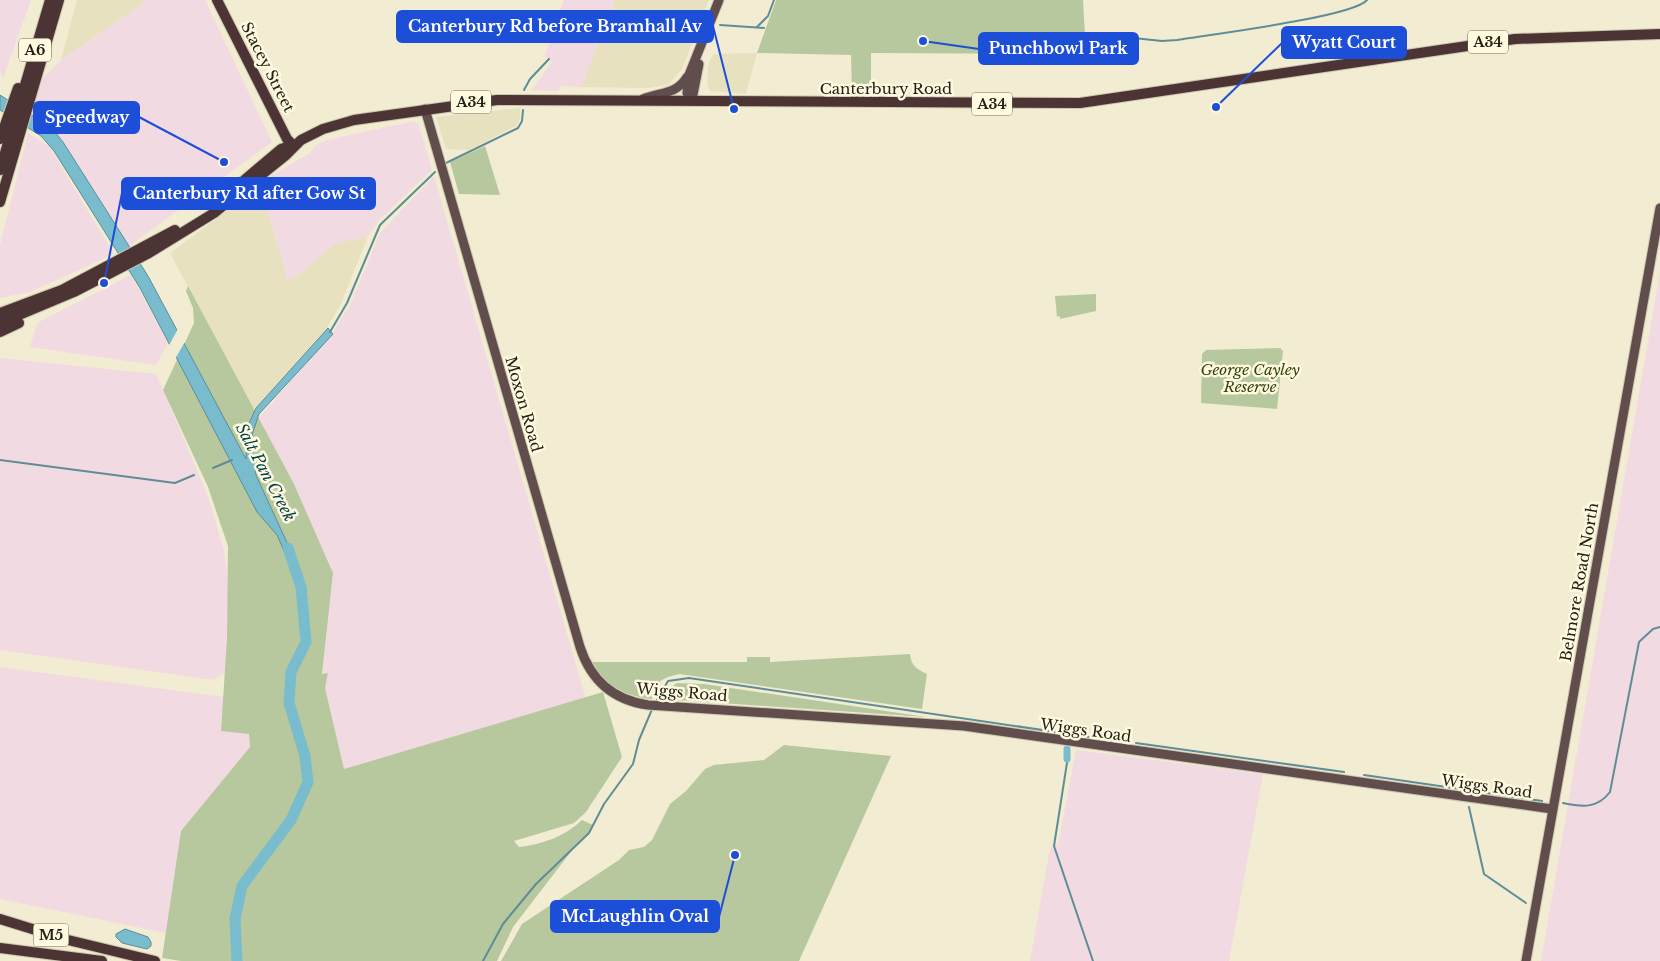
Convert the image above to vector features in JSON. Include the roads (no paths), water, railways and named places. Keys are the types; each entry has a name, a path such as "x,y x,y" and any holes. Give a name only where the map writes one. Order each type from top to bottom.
{"highway":[{"name":"A6","path":"0,170 50,0"},
{"name":"A6","path":"0,202 20,100 59,0"},
{"name":"Stacey Street","path":"217,0 287,138 293,145"},
{"name":"Canterbury Road","path":"0,323 74,292 214,213 286,155 293,145 313,133 343,123 497,100 1080,103 1515,39 1660,34"},
{"path":"0,139 20,100"},
{"name":"Canterbury Road","path":"0,313 40,300 122,264"},
{"path":"0,332 29,318 38,308"},
{"name":"M5","path":"0,919 75,942 155,961"},
{"name":"M5","path":"0,948 102,961"}],"main road":[{"path":"692,100 687,93 689,74 719,0"},
{"path":"692,100 696,72 702,54 701,47"},
{"path":"640,100 675,90 689,74"},
{"name":"Moxon Road","path":"425,110 580,647 593,676 615,695"},
{"name":"Belmore Road North","path":"1526,961 1660,208"},
{"name":"Wiggs Road","path":"615,695 630,702 648,705 964,726 1552,810"}],"water":[{"path":"0,95 52,128 63,142 148,276 246,459 247,428 256,408 328,328 333,334 259,414 251,441 256,475 295,560 289,562 277,535 257,512 140,288 54,151 41,136 0,110"},
{"path":"125,929 148,937 151,946 147,949 122,943 116,937 116,934"}],"waterway":[{"path":"757,27 768,16 774,0"},
{"path":"1105,35 1162,41 1177,40 1308,19 1335,13 1367,0"},
{"path":"720,25 764,28"},
{"path":"524,90 530,79 549,59"},
{"path":"446,163 518,128 522,121 523,110"},
{"path":"330,332 347,303 380,225 435,172"},
{"path":"0,460 175,483 194,475"},
{"path":"213,468 232,460"},
{"name":"Salt Pan Creek","path":"237,961 235,919 242,886 291,820 308,782 305,756 289,703 291,672 306,642 301,587 288,548"},
{"path":"1563,803 1583,806 1594,804 1605,798 1610,792 1639,642 1653,629 1660,627"},
{"path":"655,703 668,681 689,678 1117,741"},
{"path":"483,961 503,924 536,884 589,833 604,804 633,764 639,740 653,707"},
{"path":"1136,743 1344,772"},
{"path":"1067,749 1067,759"},
{"path":"1069,750 1054,846 1093,961"},
{"path":"1364,775 1467,790"},
{"path":"1487,793 1542,801"},
{"path":"1469,807 1484,874 1526,903"}],"place":[{"name":"Punchbowl Park","path":"923,41"},
{"name":"Wyatt Court","path":"1216,107"},
{"name":"Canterbury Rd before Bramhall Av","path":"734,109"},
{"name":"Speedway","path":"224,162"},
{"name":"Canterbury Rd after Gow St","path":"104,283"},
{"name":"McLaughlin Oval","path":"735,855"}],"park label":[{"name":"George Cayley Reserve","path":"1250,378"}]}
